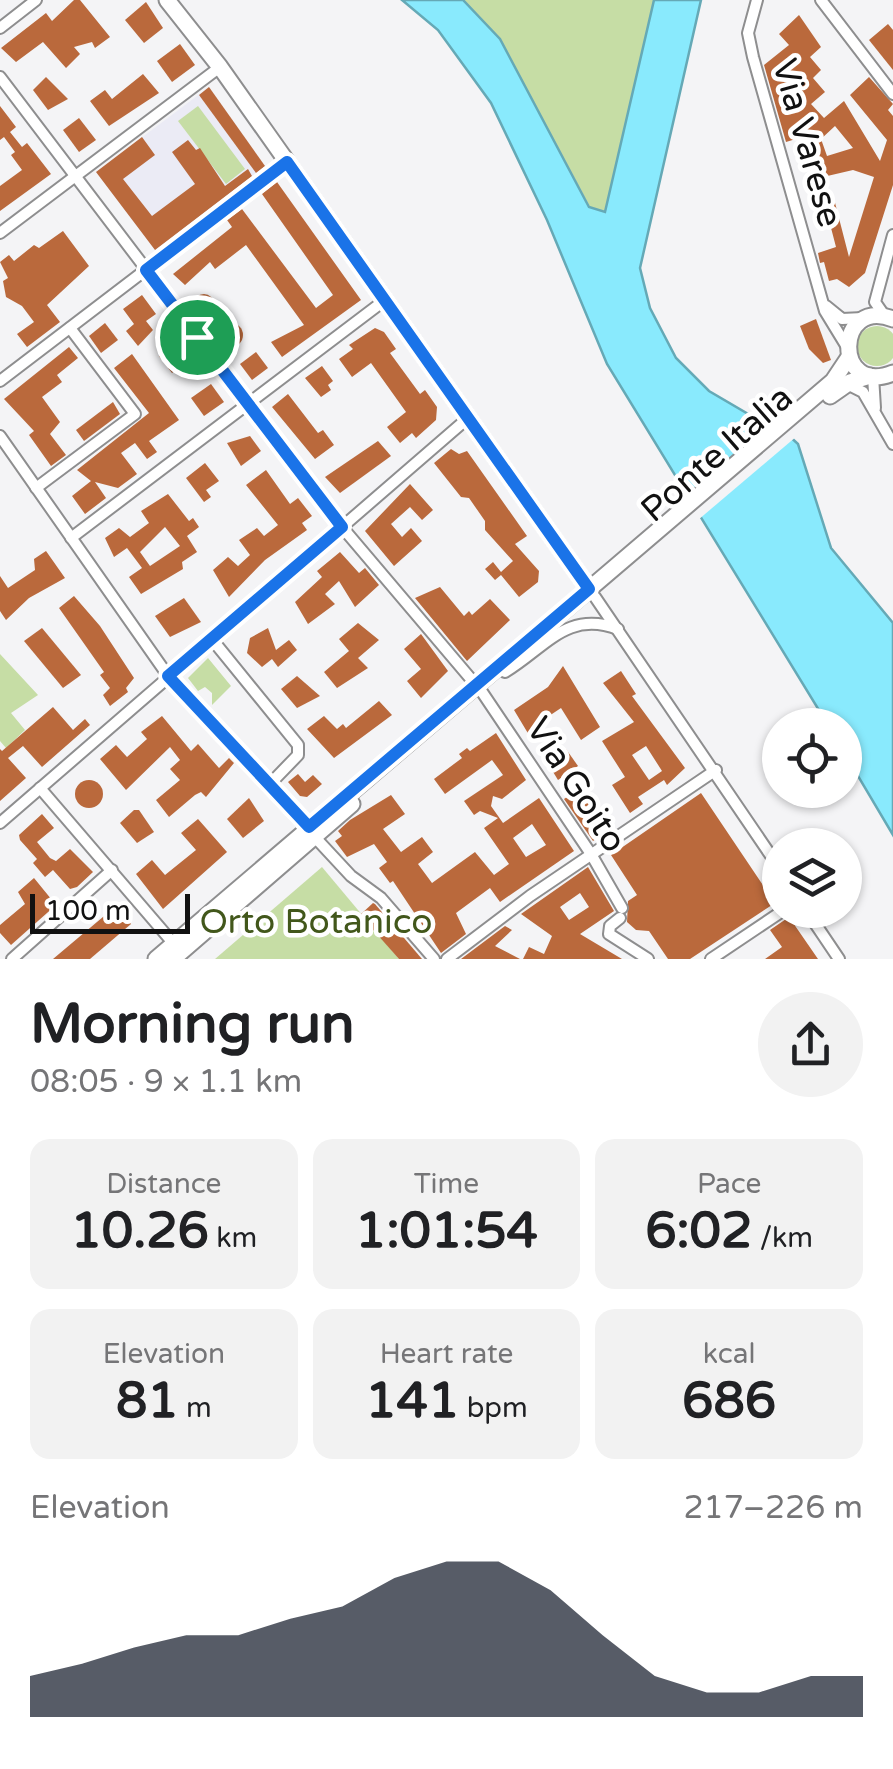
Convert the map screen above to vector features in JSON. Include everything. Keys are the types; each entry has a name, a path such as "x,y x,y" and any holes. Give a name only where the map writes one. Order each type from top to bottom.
{"main road":[{"path":"168,0 220,67 468,418 598,588"},
{"name":"Ponte Italia","path":"841,381 855,326 886,317"},
{"path":"848,352 883,375"},
{"name":"Ponte Italia","path":"598,588 841,381 883,375"},
{"path":"479,689 505,672 598,588"},
{"path":"174,952 598,588"},
{"path":"156,959 174,952 233,908 313,831"}],"street":[{"path":"0,28 36,0"},
{"name":"Via Varese","path":"758,0 748,33 753,57 827,316 848,352"},
{"path":"821,0 893,94"},
{"path":"0,233 220,67"},
{"name":"Via Goito","path":"0,77 342,527 479,689 591,854 621,914 610,926 609,934 648,959"},
{"path":"0,380 287,162"},
{"path":"886,317 875,302 893,235"},
{"path":"71,538 385,300"},
{"path":"823,301 842,320 886,317"},
{"path":"36,488 135,414 70,328"},
{"path":"877,414 883,375"},
{"path":"841,381 861,390 893,444"},
{"path":"0,823 468,418"},
{"path":"0,436 168,676 272,781 350,876 381,898 434,959"},
{"path":"598,588 618,629 762,842"},
{"path":"505,672 574,624 594,622 618,629"},
{"path":"211,638 298,746 298,755 272,781"},
{"path":"447,959 591,854 716,770"},
{"path":"40,788 112,870 174,952"},
{"path":"12,959 112,870"},
{"path":"711,959 762,925"},
{"path":"818,928 839,959"}],"shaded area":[{"path":"209,87 265,166 155,250 96,172"}],"green space":[{"path":"463,0 654,0 606,212 590,207 500,39"},
{"path":"198,106 245,169 226,184 178,121"},
{"path":"877,326 891,332 891,360 877,366 863,360 857,346 863,332"},
{"path":"0,654 38,695 11,713 25,730 6,748 0,741"},
{"path":"208,658 231,686 212,705 212,693 205,687 198,691 188,678"},
{"name":"Orto Botanico","path":"322,867 399,959 215,959"}],"water":[{"path":"402,0 463,0 500,39 589,207 605,212 654,0 701,0 640,268 650,308 676,358 709,391 750,415 770,418 798,444 831,548 893,623 893,835 862,783 862,708 818,708 607,364 547,220 491,103 438,30"}],"pier":[{"path":"777,417 797,436 698,520 684,497"}],"building":[{"path":"74,0 80,0 110,37 95,48 92,42 74,47 80,54 66,68 43,42 16,62 1,48 46,13 52,21"},
{"path":"146,2 163,28 144,43 125,20"},
{"path":"799,15 821,47 810,57 821,70 813,78 825,92 811,104 824,118 844,101 880,161 887,140 850,95 869,77 893,104 888,110 893,116 893,185 865,273 849,287 837,279 829,281 824,262 820,263 818,253 836,247 830,224 821,223 812,189 823,186 826,197 833,195 849,257 874,177 853,170 823,177 821,169 810,172 799,138 786,142 764,65 789,45 779,34","holes":["835,126 853,148 827,156 821,139"]},
{"path":"888,24 893,30 893,70 869,40"},
{"path":"180,44 195,65 172,82 157,61"},
{"path":"143,74 159,93 109,126 90,101 105,90 112,99"},
{"path":"46,77 68,99 48,110 33,90"},
{"path":"209,87 265,166 256,173 199,95"},
{"path":"0,106 16,127 10,132 22,147 27,143 51,174 0,211 0,186 22,170 4,137 0,140"},
{"path":"79,118 96,140 79,152 63,130"},
{"path":"142,137 155,155 123,179 152,216 195,184 172,152 188,140 196,150 200,148 225,186 248,169 252,176 155,250 96,172"},
{"path":"277,182 361,300 282,357 271,342 304,325 246,245 215,269 210,262 185,285 173,274 232,227 227,220 242,209 316,308 333,295 262,194"},
{"path":"63,231 89,266 47,305 60,322 27,347 17,334 34,322 22,306 6,297 3,281 8,278 0,262 9,255 14,261 34,245 39,248"},
{"path":"204,294 214,304 204,314 194,304"},
{"path":"142,295 156,314 146,321 153,330 138,346 126,331 134,324 123,309"},
{"path":"816,319 831,360 823,363 809,349 800,326"},
{"path":"105,323 118,340 101,353 89,336"},
{"path":"231,323 243,335 231,347 219,335"},
{"path":"375,328 384,332 396,349 390,353 420,394 425,390 437,407 436,420 416,438 412,433 400,443 387,427 406,412 371,363 352,377 339,359 353,349 349,345"},
{"path":"179,341 192,359 172,373 159,356"},
{"path":"69,347 78,358 57,375 62,382 42,397 60,422 50,434 66,455 51,466 29,435 34,431 4,399"},
{"path":"256,352 268,368 252,380 240,364"},
{"path":"132,354 179,420 149,441 157,452 147,459 135,443 121,453 137,474 118,488 95,482 106,498 85,514 72,496 91,481 77,470 149,413 114,368"},
{"path":"322,366 333,381 328,385 331,390 321,397 305,378"},
{"path":"211,384 224,402 204,416 191,398"},
{"path":"288,394 318,433 323,430 334,445 315,459 272,407"},
{"path":"113,402 120,414 84,441 76,430"},
{"path":"250,436 261,451 241,466 227,443"},
{"path":"378,441 391,456 340,493 325,477"},
{"path":"451,449 459,454 467,451 527,536 515,544 539,571 538,582 519,597 501,575 495,580 485,569 493,562 501,572 513,561 485,530 485,521 469,498 461,497 434,463"},
{"path":"205,463 219,481 206,490 211,497 204,502 186,478"},
{"path":"266,470 290,504 298,498 312,516 302,523 307,530 265,560 229,597 213,570 228,557 238,566 250,555 239,540 257,528 264,536 278,525 246,485"},
{"path":"410,484 433,510 422,520 410,507 391,524 402,537 411,528 422,541 394,566 365,531"},
{"path":"168,494 189,521 193,518 199,527 187,536 197,552 182,562 183,569 141,594 129,577 142,568 127,548 114,557 105,538 119,528 130,537 149,523 141,511","holes":["165,527 180,546 150,566 140,552"]},
{"path":"46,551 65,578 29,598 6,620 0,611 0,576 8,588 35,570 34,559"},
{"path":"340,552 359,573 365,568 379,585 355,607 339,581 325,594 335,604 308,624 295,602 322,577 317,571"},
{"path":"440,587 464,616 469,611 472,615 490,599 510,620 467,661 415,598"},
{"path":"74,596 100,626 134,678 126,688 128,692 110,706 103,695 110,688 100,675 104,672 59,608"},
{"path":"184,598 201,622 170,637 155,616"},
{"path":"358,623 379,640 358,658 368,668 337,688 324,672 349,651 339,639"},
{"path":"42,628 81,675 63,688 24,641"},
{"path":"268,628 276,650 289,640 297,650 278,667 272,659 262,667 247,653 250,638"},
{"path":"421,634 448,671 421,698 407,681 421,669 404,649"},
{"path":"563,666 600,727 581,740 561,708 537,724 543,732 532,740 514,710 548,687"},
{"path":"621,671 636,694 632,696 685,768 667,785 664,780 638,797 643,804 630,813 612,785 625,777 602,741 634,722 603,683","holes":["646,746 662,771 649,780 632,755"]},
{"path":"297,676 320,696 297,708 281,689"},
{"path":"379,701 392,715 334,758 307,729 324,716 337,729 343,724 346,728"},
{"path":"53,707 73,730 85,719 90,725 42,767 23,746 8,758 26,778 0,801 0,749"},
{"path":"162,716 191,751 198,744 219,768 229,758 234,763 206,797 201,792 195,795 169,817 156,800 180,780 170,769 180,760 170,747 126,790 100,759 116,745 127,757 147,739 141,732"},
{"path":"496,733 526,780 502,799 493,796 491,806 503,823 539,798 574,851 500,902 490,888 456,913 466,934 441,953 393,881 390,883 379,868 387,862 374,844 347,857 335,841 342,836 338,831 350,820 391,795 405,814 383,829 401,852 422,837 433,852 418,864 432,883 475,852 494,875 509,864 484,828 498,818 480,811 474,815 464,801 503,775 492,760 445,794 434,779 462,758 459,754 467,748 470,751","holes":["532,824 546,845 526,857 513,838"]},
{"path":"566,749 578,766 558,780 547,762"},
{"path":"298,774 305,782 313,775 322,784 307,797 300,796 288,782"},
{"path":"89,780 99,784 103,794 99,804 89,808 79,804 75,794 79,784"},
{"path":"582,787 611,829 593,841 564,799"},
{"path":"701,793 762,884 762,912 690,959 668,959 649,931 636,930 627,922 628,901 637,895 611,855"},
{"path":"249,798 264,821 243,838 227,819"},
{"path":"139,810 154,832 137,843 120,823"},
{"path":"42,814 54,828 37,842 50,858 56,861 70,849 93,872 77,887 70,889 53,870 45,877 33,863 37,859 20,840 19,835"},
{"path":"198,819 227,852 163,909 136,874 152,860 165,875 196,850 181,833"},
{"path":"588,867 614,911 580,934 622,959 523,959 529,947 544,954 552,936 521,914","holes":["580,893 589,907 569,920 560,907"]},
{"path":"34,878 56,905 11,945 0,933 0,925 25,904 18,892"},
{"path":"373,903 422,959 399,959 360,915"},
{"path":"116,906 131,924 90,959 53,959"},
{"path":"505,926 512,930 495,946 520,959 461,959"},
{"path":"797,928 818,959 765,959 782,947 770,930"}],"route":[{"path":"287,162 589,589 309,827 194,709 168,676 342,527 197,337 146,270 287,162"}]}
